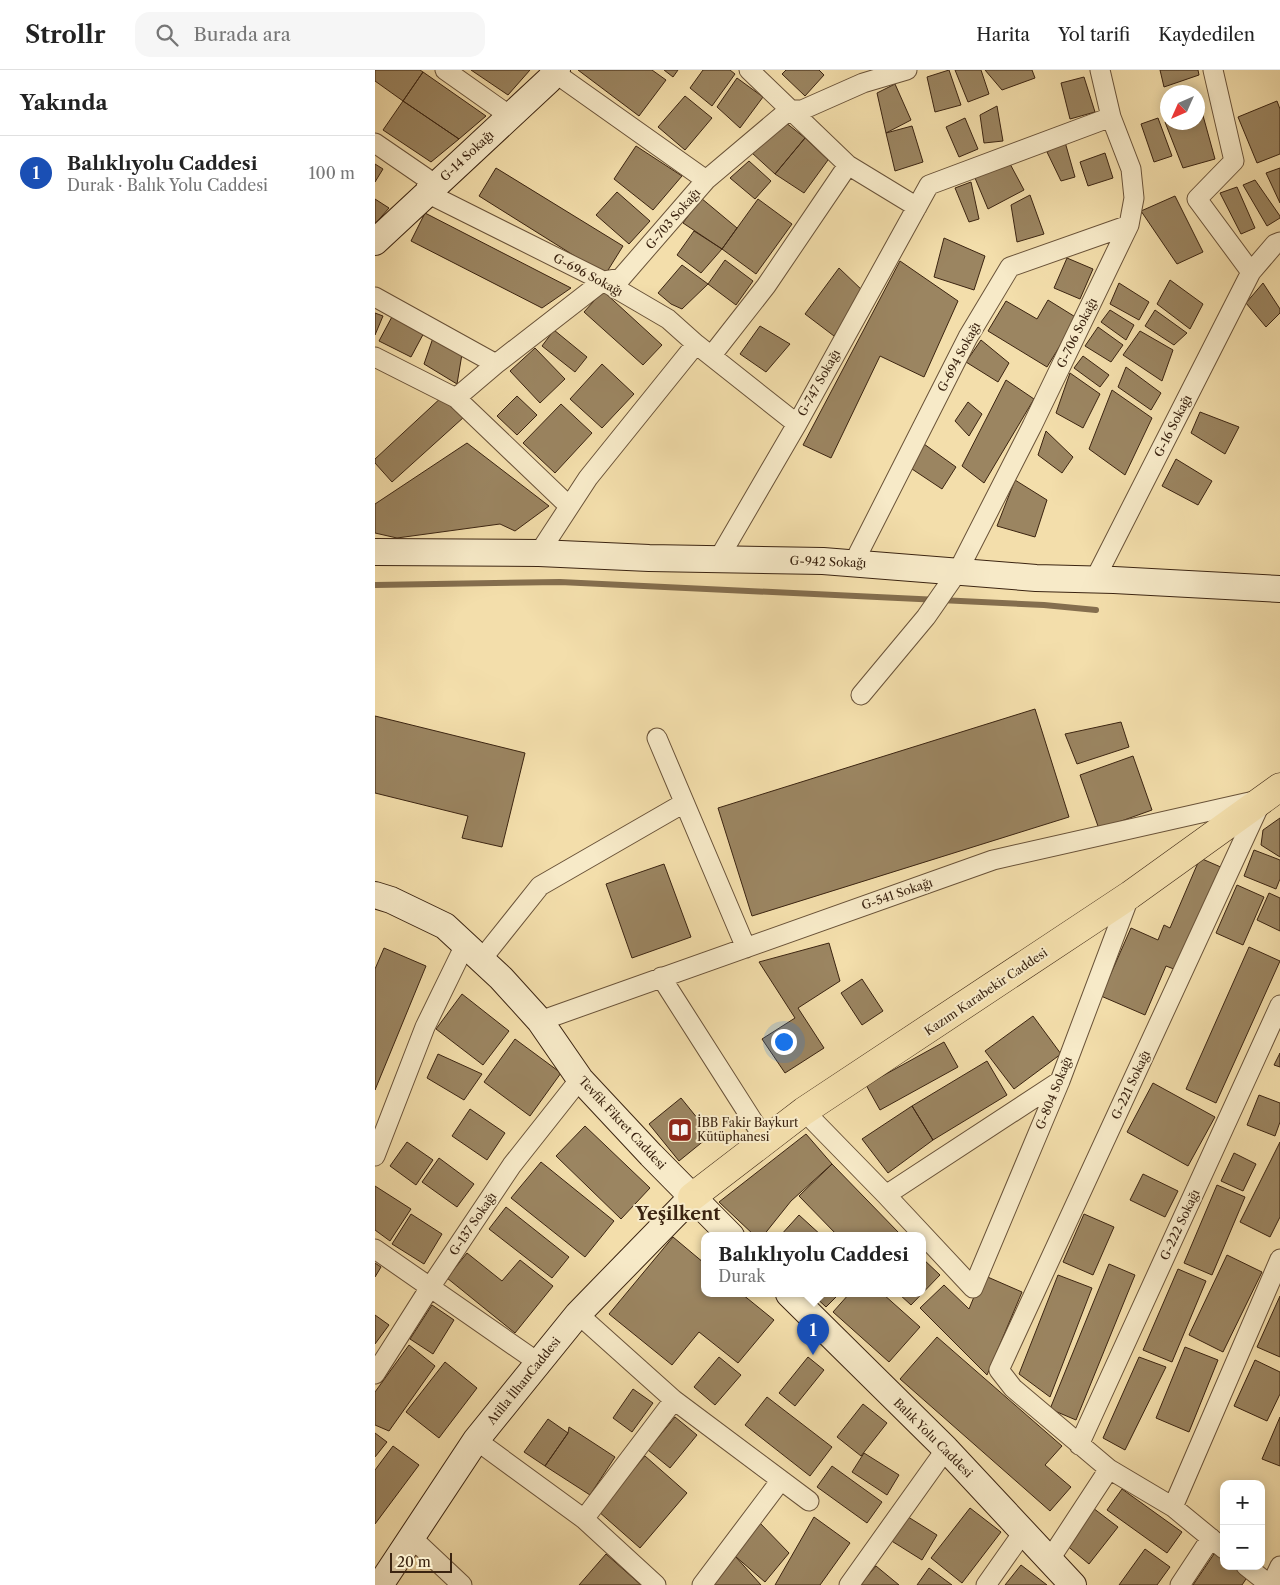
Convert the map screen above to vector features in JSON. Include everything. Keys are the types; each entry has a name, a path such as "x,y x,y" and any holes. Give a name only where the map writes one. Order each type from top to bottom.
{"main road":[{"name":"G-14 Sokağı","path":"375,242 556,72"},
{"name":"G-942 Sokağı","path":"375,552 539,553 649,558 854,562 953,577 1095,579 1280,589"},
{"name":"Kazım Karabekir Caddesi","path":"692,1197 804,1111 1130,895 1273,796"},
{"name":"Tevfik Fikret Caddesi","path":"375,895 391,900 445,926 501,978 540,1022 580,1079 692,1197"},
{"path":"692,1197 727,1232"},
{"name":"Atilla İlhanCaddesi","path":"380,1585 476,1440 578,1314 692,1197"},
{"name":"Balık Yolu Caddesi","path":"792,1297 946,1449 1073,1585"}],"street":[{"path":"445,70 510,116"},
{"path":"749,70 848,165 917,207"},
{"name":"G-703 Sokağı","path":"456,398 496,364 603,281 621,278 706,180 789,110 803,110 861,76 907,70"},
{"name":"G-706 Sokağı","path":"861,696 926,617 953,577 1032,426 1129,225 1134,198 1131,169 1111,118 1100,70"},
{"path":"1213,70 1233,161 1197,199 1251,272"},
{"path":"556,72 706,180"},
{"name":"G-747 Sokağı","path":"719,558 797,424 929,185 1111,118"},
{"path":"375,143 427,178 427,193"},
{"path":"712,356 765,286 848,165"},
{"name":"G-696 Sokağı","path":"427,193 603,281 668,319 696,344 797,424"},
{"name":"G-694 Sokağı","path":"854,562 968,337 1010,267 1129,225"},
{"name":"G-16 Sokağı","path":"1095,579 1251,272 1275,244 1280,242"},
{"path":"375,297 496,364"},
{"path":"539,553 588,478 696,344"},
{"path":"375,357 456,398 569,506"},
{"path":"657,738 746,948"},
{"name":"G-541 Sokağı","path":"540,1022 661,977 993,860 1273,796"},
{"name":"G-221 Sokağı","path":"1079,1445 1013,1388 999,1370 1273,796"},
{"path":"375,1156 425,1027 473,952 540,886 684,803"},
{"name":"G-804 Sokağı","path":"926,1238 973,1288 1060,1081 1130,895"},
{"path":"661,977 765,1140"},
{"name":"G-222 Sokağı","path":"1079,1445 1280,1005"},
{"name":"G-137 Sokağı","path":"375,1374 429,1288 513,1165 580,1079"},
{"path":"804,1111 886,1195 1060,1081"},
{"name":"G-804 Sokağı","path":"886,1195 921,1232"},
{"path":"375,1249 539,1363"},
{"path":"1173,1507 1280,1259"},
{"path":"578,1314 675,1400 809,1501"},
{"path":"584,1519 675,1400"},
{"path":"476,1440 584,1519 656,1585"},
{"path":"1079,1445 1109,1469 1173,1507 1217,1544 1180,1585"},
{"path":"849,1585 946,1449"},
{"path":"1050,1559 1109,1469"},
{"path":"702,1585 781,1480"},
{"path":"986,1585 1024,1531"},
{"path":"412,1538 462,1585"},
{"path":"1251,1570 1270,1585 1280,1566"}],"building":[{"path":"375,70 420,70 423,72 403,101 375,81"},
{"path":"471,70 530,70 508,95"},
{"path":"578,70 652,70 666,80 639,116"},
{"path":"664,70 678,70 673,77"},
{"path":"703,70 730,70 735,74 712,106 690,88"},
{"path":"786,70 819,70 824,75 805,96 782,74"},
{"path":"949,70 961,105 935,112 927,77"},
{"path":"955,70 981,70 989,94 968,102"},
{"path":"985,70 1032,70 1035,78 1002,90"},
{"path":"1160,70 1198,70 1199,75 1170,85 1164,85"},
{"path":"423,72 486,116 459,139 403,101"},
{"path":"1084,77 1095,112 1070,119 1061,83"},
{"path":"737,78 763,97 740,128 717,107"},
{"path":"895,84 911,120 886,133 877,93"},
{"path":"685,96 712,118 685,150 658,127"},
{"path":"403,101 459,139 431,162 383,130"},
{"path":"1277,101 1280,109 1280,154 1257,163 1238,117"},
{"path":"997,106 1003,141 984,143 980,115"},
{"path":"965,118 978,149 959,157 946,127"},
{"path":"1158,118 1160,130 1162,130 1172,156 1154,162 1141,124"},
{"path":"785,122 805,138 775,174 752,153"},
{"path":"1205,123 1215,159 1183,168 1168,130 1205,130"},
{"path":"912,126 923,162 895,171 886,133"},
{"path":"805,138 828,160 804,193 775,174"},
{"path":"1065,142 1075,177 1061,181 1047,152"},
{"path":"636,146 682,176 653,210 614,179"},
{"path":"1105,153 1113,178 1088,186 1080,162"},
{"path":"749,161 771,181 755,199 730,178"},
{"path":"1009,162 1024,190 988,209 975,178"},
{"path":"375,164 383,169 375,182"},
{"path":"496,168 623,246 605,275 479,196"},
{"path":"1280,168 1280,203 1266,173"},
{"path":"1255,180 1280,216 1280,218 1267,226 1243,185"},
{"path":"971,182 979,219 969,222 955,188"},
{"path":"1237,187 1255,228 1241,234 1220,193"},
{"path":"617,192 650,221 629,244 596,215"},
{"path":"1030,195 1044,234 1017,242 1011,205"},
{"path":"1175,196 1203,252 1177,264 1141,211"},
{"path":"701,198 737,228 722,249 683,223"},
{"path":"375,199 389,208 375,224"},
{"path":"758,199 792,224 756,274 722,249"},
{"path":"425,213 571,288 542,308 411,241"},
{"path":"694,231 722,249 701,273 677,255"},
{"path":"944,238 985,256 974,290 934,277"},
{"path":"1067,258 1093,269 1080,299 1054,288"},
{"path":"725,260 753,281 736,305 708,284"},
{"path":"900,261 958,301 924,377 880,356 831,458 803,445"},
{"path":"682,265 708,284 682,309 671,304 658,293"},
{"path":"839,268 864,292 834,336 805,314"},
{"path":"1170,280 1203,304 1190,329 1157,304"},
{"path":"1119,283 1149,302 1139,320 1110,304"},
{"path":"1263,283 1280,309 1280,313 1266,327 1246,303"},
{"path":"603,291 662,345 643,365 584,312"},
{"path":"1048,300 1077,318 1047,367 988,331 1006,301 1037,319"},
{"path":"1110,310 1134,325 1126,340 1101,322"},
{"path":"1155,310 1187,333 1174,345 1145,326"},
{"path":"375,313 383,316 375,335"},
{"path":"394,313 426,329 411,357 379,341"},
{"path":"760,326 790,344 766,372 740,354"},
{"path":"1098,327 1123,345 1111,362 1085,346"},
{"path":"554,330 587,357 575,372 542,346"},
{"path":"1140,331 1173,350 1162,381 1123,355"},
{"path":"434,335 462,354 457,384 424,364"},
{"path":"981,340 1009,363 998,382 966,362"},
{"path":"535,348 565,379 540,403 510,371"},
{"path":"1083,356 1109,375 1100,387 1074,368"},
{"path":"602,364 634,394 602,428 570,399"},
{"path":"1126,367 1161,393 1151,410 1118,387"},
{"path":"1070,373 1100,394 1083,428 1056,413"},
{"path":"1006,380 1034,399 984,483 962,466"},
{"path":"1112,390 1152,418 1125,475 1089,449"},
{"path":"444,395 464,417 392,482 375,463 375,459"},
{"path":"517,396 537,415 517,435 497,416"},
{"path":"968,402 982,414 969,436 955,421"},
{"path":"561,404 592,433 555,473 523,443"},
{"path":"1200,412 1239,427 1225,454 1191,433"},
{"path":"1046,431 1073,457 1062,473 1038,455"},
{"path":"467,443 549,506 515,531 500,524 397,538 375,533 375,504"},
{"path":"924,444 956,467 942,489 912,469"},
{"path":"1176,459 1212,481 1198,505 1162,486"},
{"path":"1015,480 1047,500 1035,537 997,526"},
{"path":"1035,709 1069,817 752,916 718,808"},
{"path":"375,716 525,753 502,847 462,838 468,816 375,793"},
{"path":"1121,722 1129,747 1077,764 1065,734"},
{"path":"1133,756 1152,810 1099,829 1080,775"},
{"path":"1280,818 1280,857 1261,845 1263,830"},
{"path":"1254,850 1280,860 1280,879 1276,889 1244,876"},
{"path":"1200,858 1223,868 1179,971 1166,966 1145,1015 1101,996 1131,928 1158,940 1164,925 1170,928"},
{"path":"664,864 691,937 632,958 606,884"},
{"path":"1237,885 1264,897 1243,945 1216,933"},
{"path":"1269,893 1280,898 1280,931 1257,920"},
{"path":"829,943 840,981 798,1008 824,1048 785,1073 762,1039 795,1018 759,962"},
{"path":"1249,947 1280,961 1216,1103 1186,1089"},
{"path":"384,948 426,966 375,1090 375,969"},
{"path":"862,979 883,1011 862,1025 841,993"},
{"path":"462,994 509,1031 483,1065 436,1029"},
{"path":"1033,1016 1061,1054 1014,1089 985,1051"},
{"path":"515,1039 561,1073 530,1116 484,1082"},
{"path":"944,1042 958,1067 880,1110 866,1085"},
{"path":"1280,1053 1280,1067 1274,1065"},
{"path":"438,1054 482,1074 464,1100 427,1078"},
{"path":"987,1061 1007,1095 933,1140 912,1106"},
{"path":"1153,1083 1215,1117 1188,1166 1127,1132"},
{"path":"1259,1095 1280,1103 1280,1122 1275,1136 1247,1125"},
{"name":"İBB Fakir Baykurt Kütüphanesi","path":"681,1098 711,1135 679,1161 649,1124"},
{"path":"912,1106 933,1140 888,1173 862,1139"},
{"path":"470,1109 505,1133 487,1160 452,1136"},
{"path":"585,1126 650,1188 621,1219 556,1156"},
{"path":"806,1134 832,1164 791,1201 766,1232 751,1232 719,1202"},
{"path":"407,1142 433,1160 416,1185 390,1166"},
{"path":"1280,1142 1280,1217 1270,1237 1240,1222"},
{"path":"1234,1153 1256,1164 1243,1191 1221,1181"},
{"path":"439,1158 474,1184 457,1207 422,1182"},
{"path":"541,1162 614,1221 585,1257 511,1198"},
{"path":"832,1164 898,1232 834,1232 799,1196"},
{"path":"1143,1174 1178,1191 1165,1217 1130,1200"},
{"path":"1217,1185 1245,1197 1212,1275 1184,1263"},
{"path":"375,1186 411,1209 390,1241 375,1230"},
{"path":"506,1207 569,1257 552,1278 489,1229"},
{"path":"411,1214 442,1234 424,1264 392,1244"},
{"path":"1084,1214 1114,1227 1093,1275 1063,1262"},
{"path":"799,1215 818,1232 784,1232"},
{"path":"673,1237 701,1260 701,1297 746,1297 774,1320 738,1363 699,1332 672,1365 609,1314"},
{"path":"467,1253 502,1281 520,1260 553,1286 515,1333 447,1278"},
{"path":"1227,1255 1262,1272 1223,1352 1189,1335"},
{"path":"926,1262 940,1275 926,1290"},
{"path":"375,1263 381,1267 375,1277"},
{"path":"1109,1264 1135,1275 1076,1420 1050,1409"},
{"path":"1178,1269 1206,1281 1172,1362 1143,1350"},
{"path":"983,1275 1022,1292 987,1375 920,1308 944,1285 969,1309"},
{"path":"1058,1275 1092,1288 1050,1397 1019,1374"},
{"path":"1280,1296 1280,1357 1257,1347"},
{"path":"815,1297 836,1297 826,1307"},
{"path":"846,1297 886,1297 920,1327 889,1362 833,1312"},
{"path":"902,1297 919,1297 911,1305"},
{"path":"432,1305 454,1320 433,1354 410,1339"},
{"path":"375,1315 389,1325 375,1344"},
{"path":"937,1337 1062,1446 1045,1465 1071,1487 1050,1511 900,1379"},
{"path":"409,1345 435,1366 389,1431 375,1425 375,1392"},
{"path":"1185,1347 1218,1360 1189,1432 1156,1418"},
{"path":"719,1357 741,1375 715,1405 694,1387"},
{"path":"808,1357 824,1370 795,1406 779,1393"},
{"path":"1139,1357 1166,1367 1125,1450 1103,1438"},
{"path":"1255,1360 1280,1372 1280,1394 1267,1421 1234,1406"},
{"path":"445,1362 477,1388 439,1438 406,1412"},
{"path":"633,1389 653,1403 632,1432 613,1418"},
{"path":"767,1397 832,1447 810,1476 745,1425"},
{"path":"863,1404 887,1423 861,1456 837,1437"},
{"path":"675,1417 697,1435 670,1468 648,1450"},
{"path":"1280,1417 1280,1466 1262,1459"},
{"path":"548,1419 568,1433 545,1466 524,1452"},
{"path":"569,1427 615,1457 590,1495 545,1466 568,1433"},
{"path":"375,1433 387,1442 375,1457"},
{"path":"393,1446 419,1465 375,1524 375,1470"},
{"path":"864,1453 899,1475 887,1495 852,1472"},
{"path":"645,1456 687,1493 640,1548 598,1511"},
{"path":"832,1466 882,1502 867,1523 817,1487"},
{"path":"1122,1489 1182,1532 1167,1553 1107,1510"},
{"path":"970,1508 1001,1532 962,1583 931,1558"},
{"path":"1093,1508 1118,1527 1089,1564 1065,1544"},
{"path":"905,1515 937,1535 922,1560 890,1540"},
{"path":"814,1517 850,1543 820,1585 775,1585"},
{"path":"758,1521 789,1553 765,1582 735,1556"},
{"path":"1145,1549 1170,1567 1157,1585 1119,1585"},
{"path":"1216,1551 1220,1554 1220,1570 1246,1570 1250,1573 1242,1585 1193,1585"},
{"path":"606,1554 641,1585 579,1585"},
{"path":"735,1556 761,1585 714,1585"},
{"path":"1021,1565 1047,1585 1005,1585"},
{"path":"876,1566 899,1585 860,1585"},
{"path":"929,1568 952,1585 917,1585"}],"waterway":[{"path":"375,585 560,582 1044,605 1096,610"}],"place":[{"name":"İBB Fakir Baykurt Kütüphanesi","path":"680,1130"},
{"name":"Balıklıyolu Caddesi","path":"813,1355"}],"district":[{"name":"Yeşilkent","path":"678,1214"}]}
